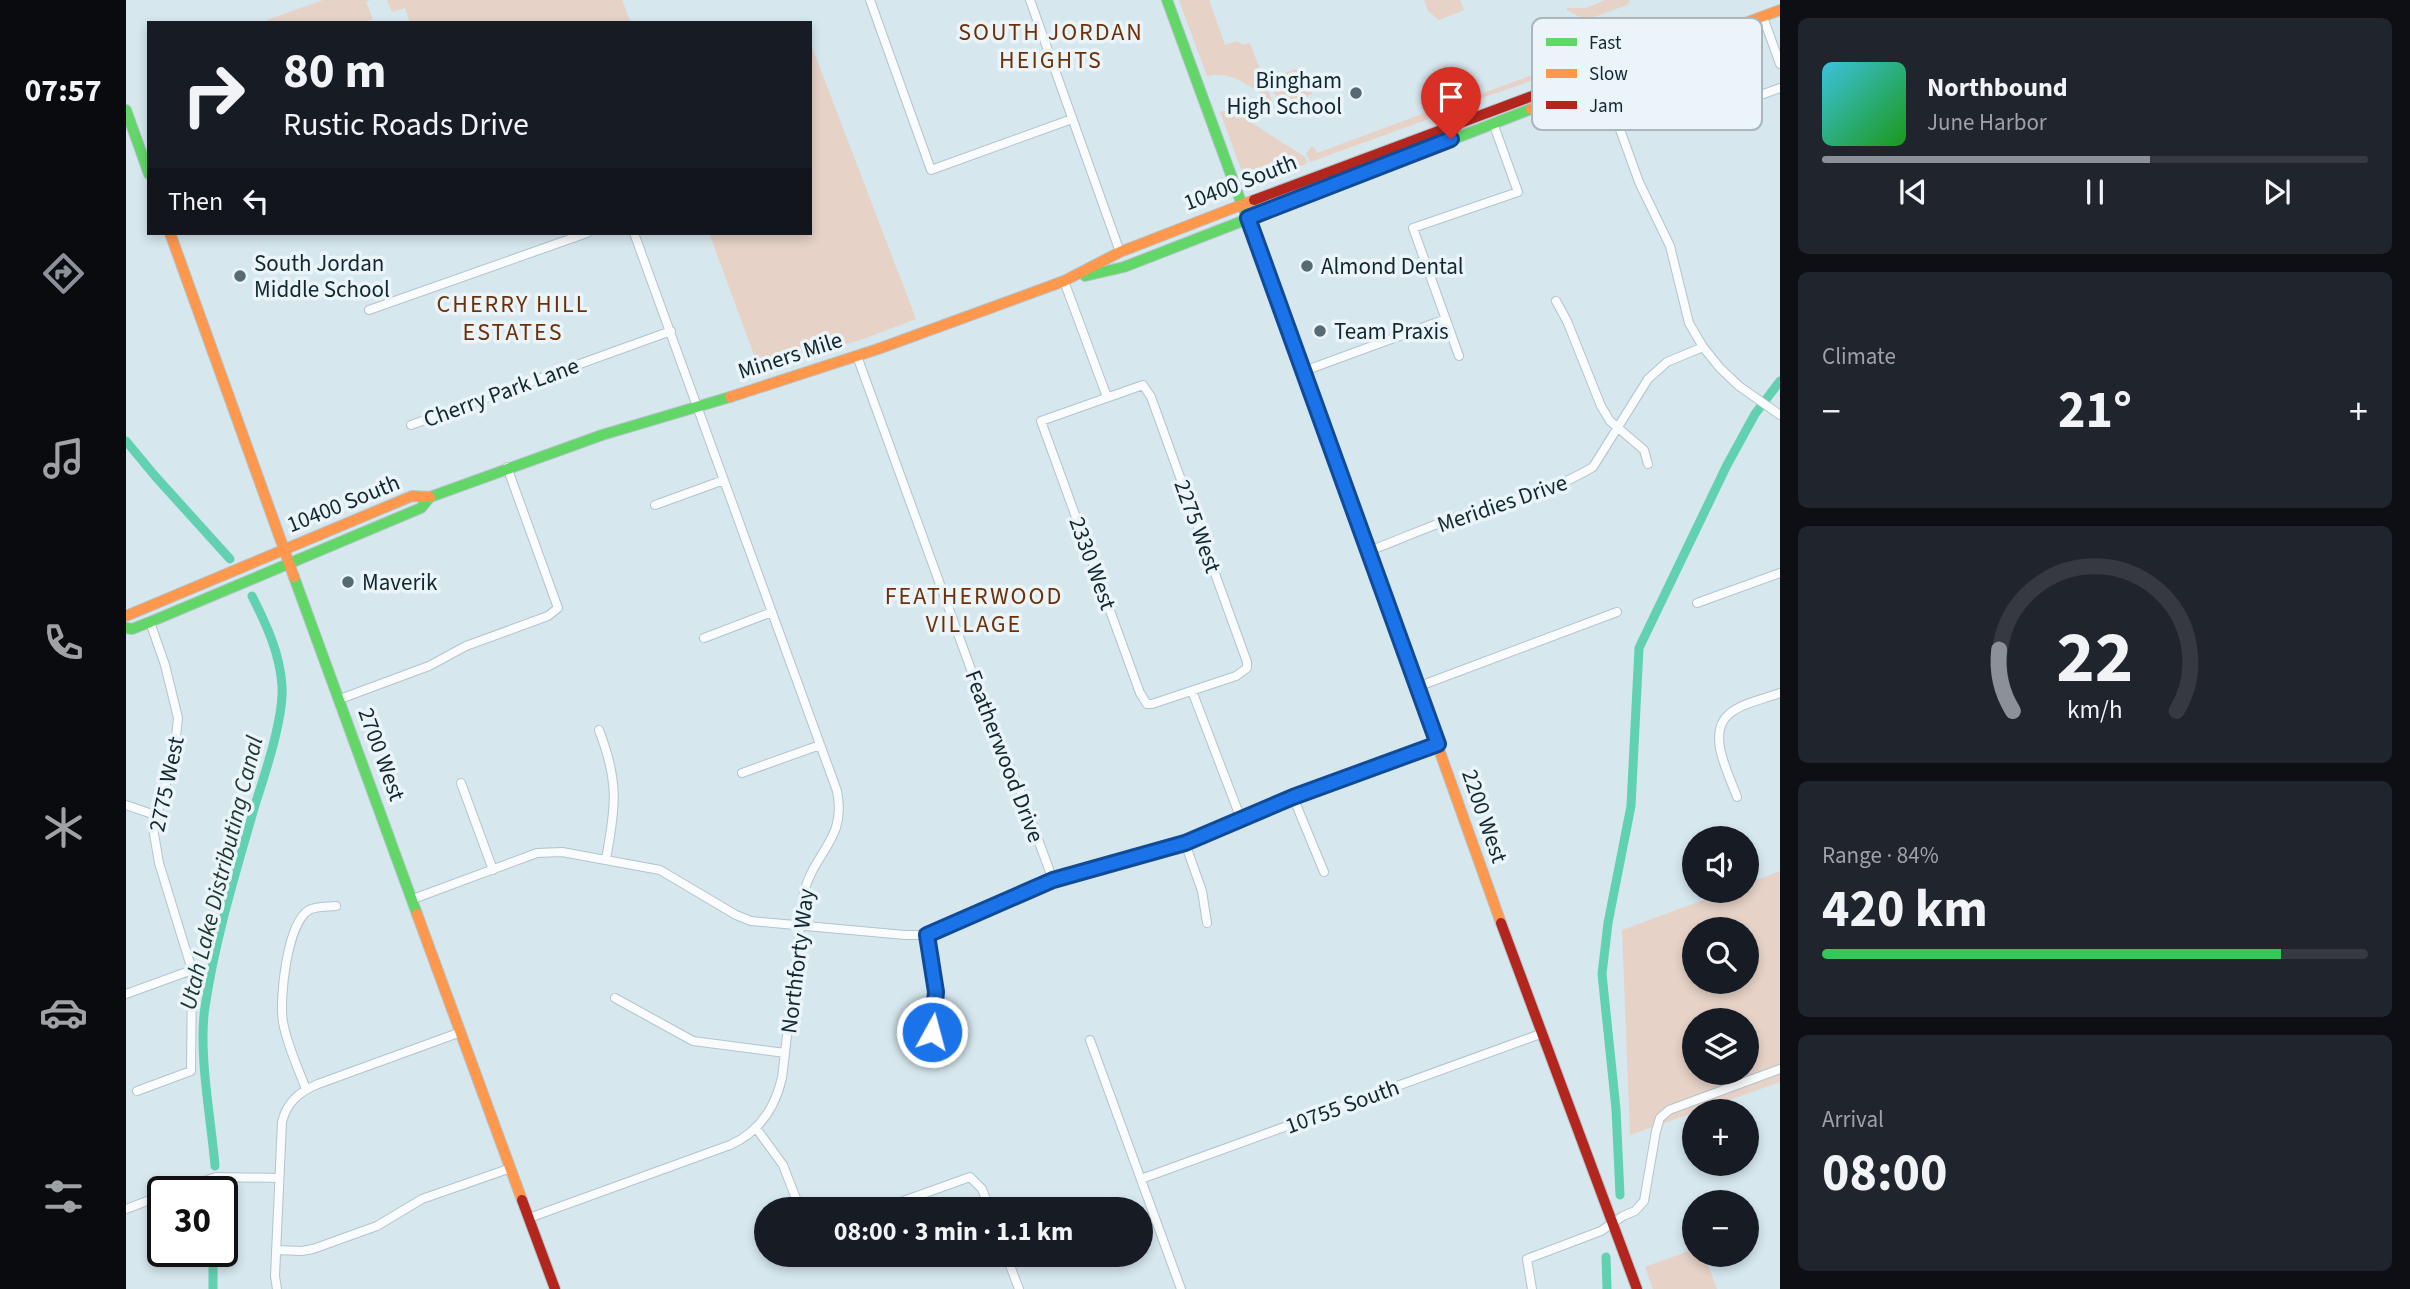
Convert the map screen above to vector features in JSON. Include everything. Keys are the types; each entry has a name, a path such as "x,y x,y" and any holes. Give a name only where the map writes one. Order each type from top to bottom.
{"main road":[{"name":"2200 West","path":"1167,0 1369,551 1480,867 1637,1289"},
{"path":"1763,17 1780,10"},
{"name":"10400 South","path":"1158,237 1532,96"},
{"path":"1493,123 1532,109"},
{"path":"126,110 147,168"},
{"name":"10400 South","path":"1064,281 1124,267 1493,123"},
{"name":"2700 West","path":"171,235 555,1289"},
{"name":"Miners Mile","path":"429,497 602,435 857,356 1064,281 1120,252 1158,237"},
{"name":"10400 South","path":"126,616 412,496 429,497"},
{"name":"10400 South","path":"126,628 132,629 421,508 429,497"}],"street":[{"path":"870,0 931,170 1072,119"},
{"path":"1030,0 1120,252"},
{"path":"1763,17 1780,64"},
{"path":"1762,95 1780,88"},
{"path":"1459,356 1413,228 1518,192 1493,123"},
{"path":"1620,130 1639,182 1664,230 1689,323 1703,347 1729,377 1780,415"},
{"path":"369,310 581,235"},
{"name":"Northforty Way","path":"529,1218 730,1144 756,1128 773,1106 779,1092 808,877 830,844 839,818 837,791 635,235"},
{"path":"1064,281 1107,397"},
{"path":"1556,302 1567,321 1601,406 1618,429 1644,450 1648,464"},
{"path":"1304,371 1446,320"},
{"name":"Cherry Park Lane","path":"411,425 671,331"},
{"name":"Meridies Drive","path":"1369,551 1475,511 1526,497 1580,475 1593,467 1628,409 1657,369 1703,347"},
{"name":"Featherwood Drive","path":"857,356 989,719 1019,788 1053,880"},
{"name":"2275 West","path":"1107,397 1143,385 1151,397 1240,643 1247,668 1236,676 1192,691"},
{"name":"2330 West","path":"1107,397 1041,421 1140,693 1147,704 1158,704 1192,691"},
{"path":"340,699 429,666 474,643 548,616 558,608 508,467"},
{"path":"656,505 724,480"},
{"path":"1697,603 1780,573"},
{"path":"704,638 772,612"},
{"path":"1417,687 1617,612"},
{"name":"2775 West","path":"137,1091 191,1071 192,970 156,850 153,828 174,756 178,718 165,665 149,622"},
{"path":"1192,691 1241,819"},
{"path":"1737,797 1720,746 1721,724 1729,714 1742,706 1780,693"},
{"path":"599,730 614,778 614,808 606,859"},
{"path":"412,899 546,852 562,852 660,870 743,919 759,923 905,936 927,935 1053,880 1185,843 1293,797 1438,744"},
{"path":"743,773 820,745"},
{"path":"461,783 493,870"},
{"path":"1293,797 1324,872"},
{"path":"126,805 155,815"},
{"path":"1185,843 1202,891 1207,923"},
{"path":"306,1089 285,1030 283,986 299,920 312,909 336,906"},
{"path":"927,935 936,992 932,1032"},
{"path":"126,994 192,970"},
{"path":"615,998 693,1041 785,1053"},
{"path":"277,1289 275,1276 283,1117 290,1102 306,1089 461,1032"},
{"name":"10755 South","path":"1141,1179 1543,1033"},
{"path":"1090,1040 1181,1289"},
{"path":"1532,1289 1527,1259 1601,1231 1635,1211 1644,1201 1660,1118 1669,1110 1780,1069"},
{"path":"756,1128 783,1165 795,1197"},
{"path":"276,1250 313,1249 382,1224 422,1199 511,1168"},
{"path":"238,1177 279,1178"},
{"path":"914,1197 970,1177 982,1189 985,1197"},
{"path":"126,1209 147,1201"},
{"path":"1011,1267 1019,1289"}],"shaded area":[{"path":"323,0 370,0 366,2 373,19 368,21 267,20"},
{"path":"387,0 622,0 630,21 409,21 405,8 392,12"},
{"path":"1179,0 1209,0 1225,45 1237,41 1243,45 1250,43 1272,101 1233,78 1207,76"},
{"path":"1424,0 1460,0 1464,10 1439,20 1428,11"},
{"path":"1605,0 1630,0 1627,5 1591,18 1582,18 1566,10 1586,8"},
{"path":"812,47 916,319 866,338 760,371 710,235 812,235"},
{"path":"1296,69 1304,70 1312,94 1280,104 1268,79"},
{"path":"1532,75 1532,81 1470,102 1467,91 1472,97"},
{"path":"1429,104 1433,116 1429,119 1310,162 1306,154 1311,147 1314,147 1317,153 1430,111"},
{"path":"1230,109 1305,157 1308,163 1258,182 1245,180 1220,112"},
{"path":"1780,871 1780,1082 1732,1099 1682,1099 1682,1117 1630,1135 1622,930 1695,903 1759,903 1759,879"},
{"path":"1682,1253 1682,1267 1709,1267 1717,1289 1653,1289 1645,1267"}],"waterway":[{"path":"1620,1195 1616,1109 1602,974 1608,923 1631,806 1639,648 1727,465 1755,414 1780,381"},
{"name":"Utah Lake Distributing Canal","path":"126,441 230,559"},
{"name":"Utah Lake Distributing Canal","path":"215,1166 204,1065 205,1007 220,931 273,746 282,699 281,674 275,650 252,596"},
{"path":"1606,1257 1607,1289"},
{"name":"Utah Lake Distributing Canal","path":"213,1267 213,1289"}],"traffic: fast":[{"path":"1167,0 1346,489"},
{"path":"1085,276 1124,267 1531,109"},
{"path":"126,110 147,168"},
{"path":"126,628 132,629 150,622 421,508 430,497 602,435 730,397"},
{"path":"294,577 417,914"}],"traffic: slow":[{"path":"1759,18 1780,10"},
{"path":"730,397 878,349 1064,281 1120,252 1254,200"},
{"path":"171,235 294,577"},
{"path":"1346,489 1501,923"},
{"path":"126,616 412,496 430,497"},
{"path":"417,914 522,1200"}],"traffic: jam":[{"path":"1254,200 1532,96"},
{"path":"1501,923 1637,1289"},
{"path":"522,1200 555,1289"}],"place":[{"name":"Bingham High School","path":"1356,93"},
{"name":"Almond Dental","path":"1307,266"},
{"name":"South Jordan Middle School","path":"240,276"},
{"name":"Team Praxis","path":"1320,331"},
{"name":"Maverik","path":"348,582"}],"district":[{"name":"SOUTH JORDAN HEIGHTS","path":"1051,46"},
{"name":"CHERRY HILL ESTATES","path":"513,318"},
{"name":"FEATHERWOOD VILLAGE","path":"974,610"}],"route":[{"path":"932,1032 936,992 927,935 1068,874 1185,843 1293,797 1438,744 1248,218 1451,139"}]}
